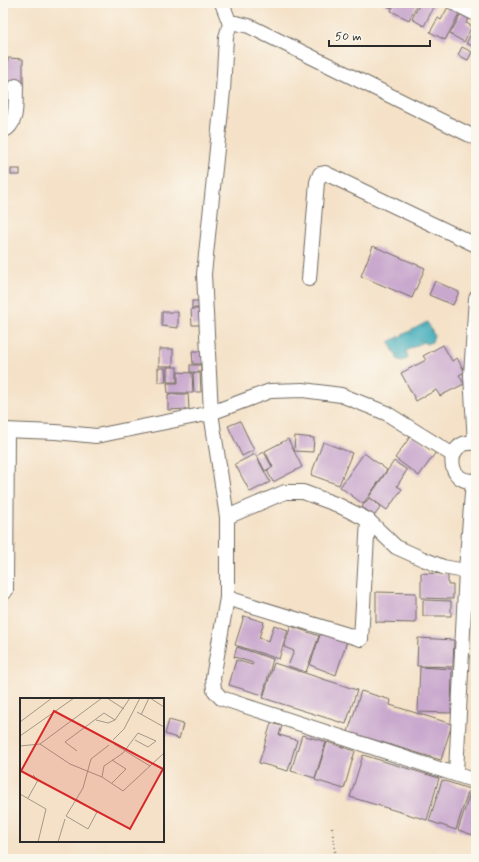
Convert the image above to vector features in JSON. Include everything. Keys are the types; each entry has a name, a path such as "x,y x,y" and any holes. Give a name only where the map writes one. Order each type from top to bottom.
{"street":[{"path":"222,3 230,24 226,37 223,92 204,274 211,413 227,517 227,598 213,678 214,690 221,698 456,773 476,781"},
{"path":"454,3 476,14"},
{"path":"230,24 236,23 249,26 476,138"},
{"path":"3,131 12,125 15,117 16,86"},
{"path":"309,279 317,182 320,174 325,173 476,245"},
{"path":"456,773 471,572 474,481 466,480 456,474 453,468 453,455 456,450 464,444 475,443 471,375 476,298"},
{"path":"3,594 6,590 5,430 56,432 96,436 211,413 270,392 303,390 341,395 386,413 453,455"},
{"path":"227,517 285,492 293,491 312,495 368,520 396,547 443,567 471,572"},
{"path":"227,598 361,639 368,520"}],"path":[{"path":"332,827 336,859"}],"water":[{"path":"427,322 434,335 432,342 426,344 423,342 406,351 408,357 407,359 402,361 398,360 389,342"}],"building":[{"path":"382,3 394,3 391,8"},
{"path":"395,3 418,3 409,20 391,11"},
{"path":"420,3 432,3 435,5 424,26 412,19"},
{"path":"448,7 460,13 445,40 430,32 438,18 441,20"},
{"path":"462,12 470,16 466,23 472,26 464,42 450,34"},
{"path":"476,25 476,48 466,43"},
{"path":"462,47 472,52 468,60 458,55"},
{"path":"8,58 23,59 23,85 7,85"},
{"path":"11,169 20,169 20,175 11,175"},
{"path":"373,246 425,268 412,298 361,276"},
{"path":"435,281 459,292 453,305 429,295"},
{"path":"192,301 201,301 201,308 192,308"},
{"path":"191,309 200,309 201,325 192,325"},
{"path":"162,312 178,312 178,328 162,326"},
{"path":"443,345 452,361 457,358 465,372 459,375 464,384 440,396 436,390 416,401 401,373 426,360 423,356"},
{"path":"159,349 173,349 173,366 159,366"},
{"path":"192,351 202,351 203,364 193,364"},
{"path":"190,365 201,365 201,372 190,372"},
{"path":"167,367 177,367 177,382 167,382"},
{"path":"158,368 165,368 166,382 158,382"},
{"path":"178,372 192,373 193,393 168,393 167,383 178,383"},
{"path":"193,373 200,373 201,392 194,392"},
{"path":"168,394 188,394 189,409 168,410"},
{"path":"240,421 254,450 242,456 228,426"},
{"path":"412,434 436,452 419,476 395,458"},
{"path":"295,436 314,438 313,452 294,451"},
{"path":"288,439 302,467 273,482 267,470 273,467 265,451"},
{"path":"323,442 352,453 339,485 311,475"},
{"path":"264,452 272,467 265,471 257,456"},
{"path":"364,453 387,470 363,504 340,487"},
{"path":"255,454 270,482 250,492 235,464"},
{"path":"394,461 407,470 397,486 402,489 387,510 369,497"},
{"path":"369,498 381,507 374,516 362,507"},
{"path":"421,573 448,574 448,585 453,585 453,599 421,598"},
{"path":"376,592 416,593 416,623 376,622"},
{"path":"423,600 451,601 451,616 423,616"},
{"path":"244,616 264,622 259,638 269,641 274,625 288,630 279,659 235,645"},
{"path":"291,626 319,636 306,672 288,666 294,651 284,647"},
{"path":"321,632 347,641 336,675 310,665"},
{"path":"418,638 454,640 453,667 417,666"},
{"path":"237,647 273,659 263,695 229,685 236,660 252,665 253,663 234,657"},
{"path":"274,663 357,690 346,724 263,698"},
{"path":"420,667 452,669 451,713 418,712"},
{"path":"361,691 391,700 390,705 452,724 441,760 348,732"},
{"path":"169,720 183,724 179,739 165,734"},
{"path":"271,723 282,726 279,735 297,740 288,771 259,763"},
{"path":"302,735 326,742 315,778 291,771"},
{"path":"327,742 355,751 344,789 315,780"},
{"path":"363,755 439,778 427,820 350,797"},
{"path":"442,780 469,789 456,830 429,821"},
{"path":"471,790 476,792 476,836 458,830"}]}
